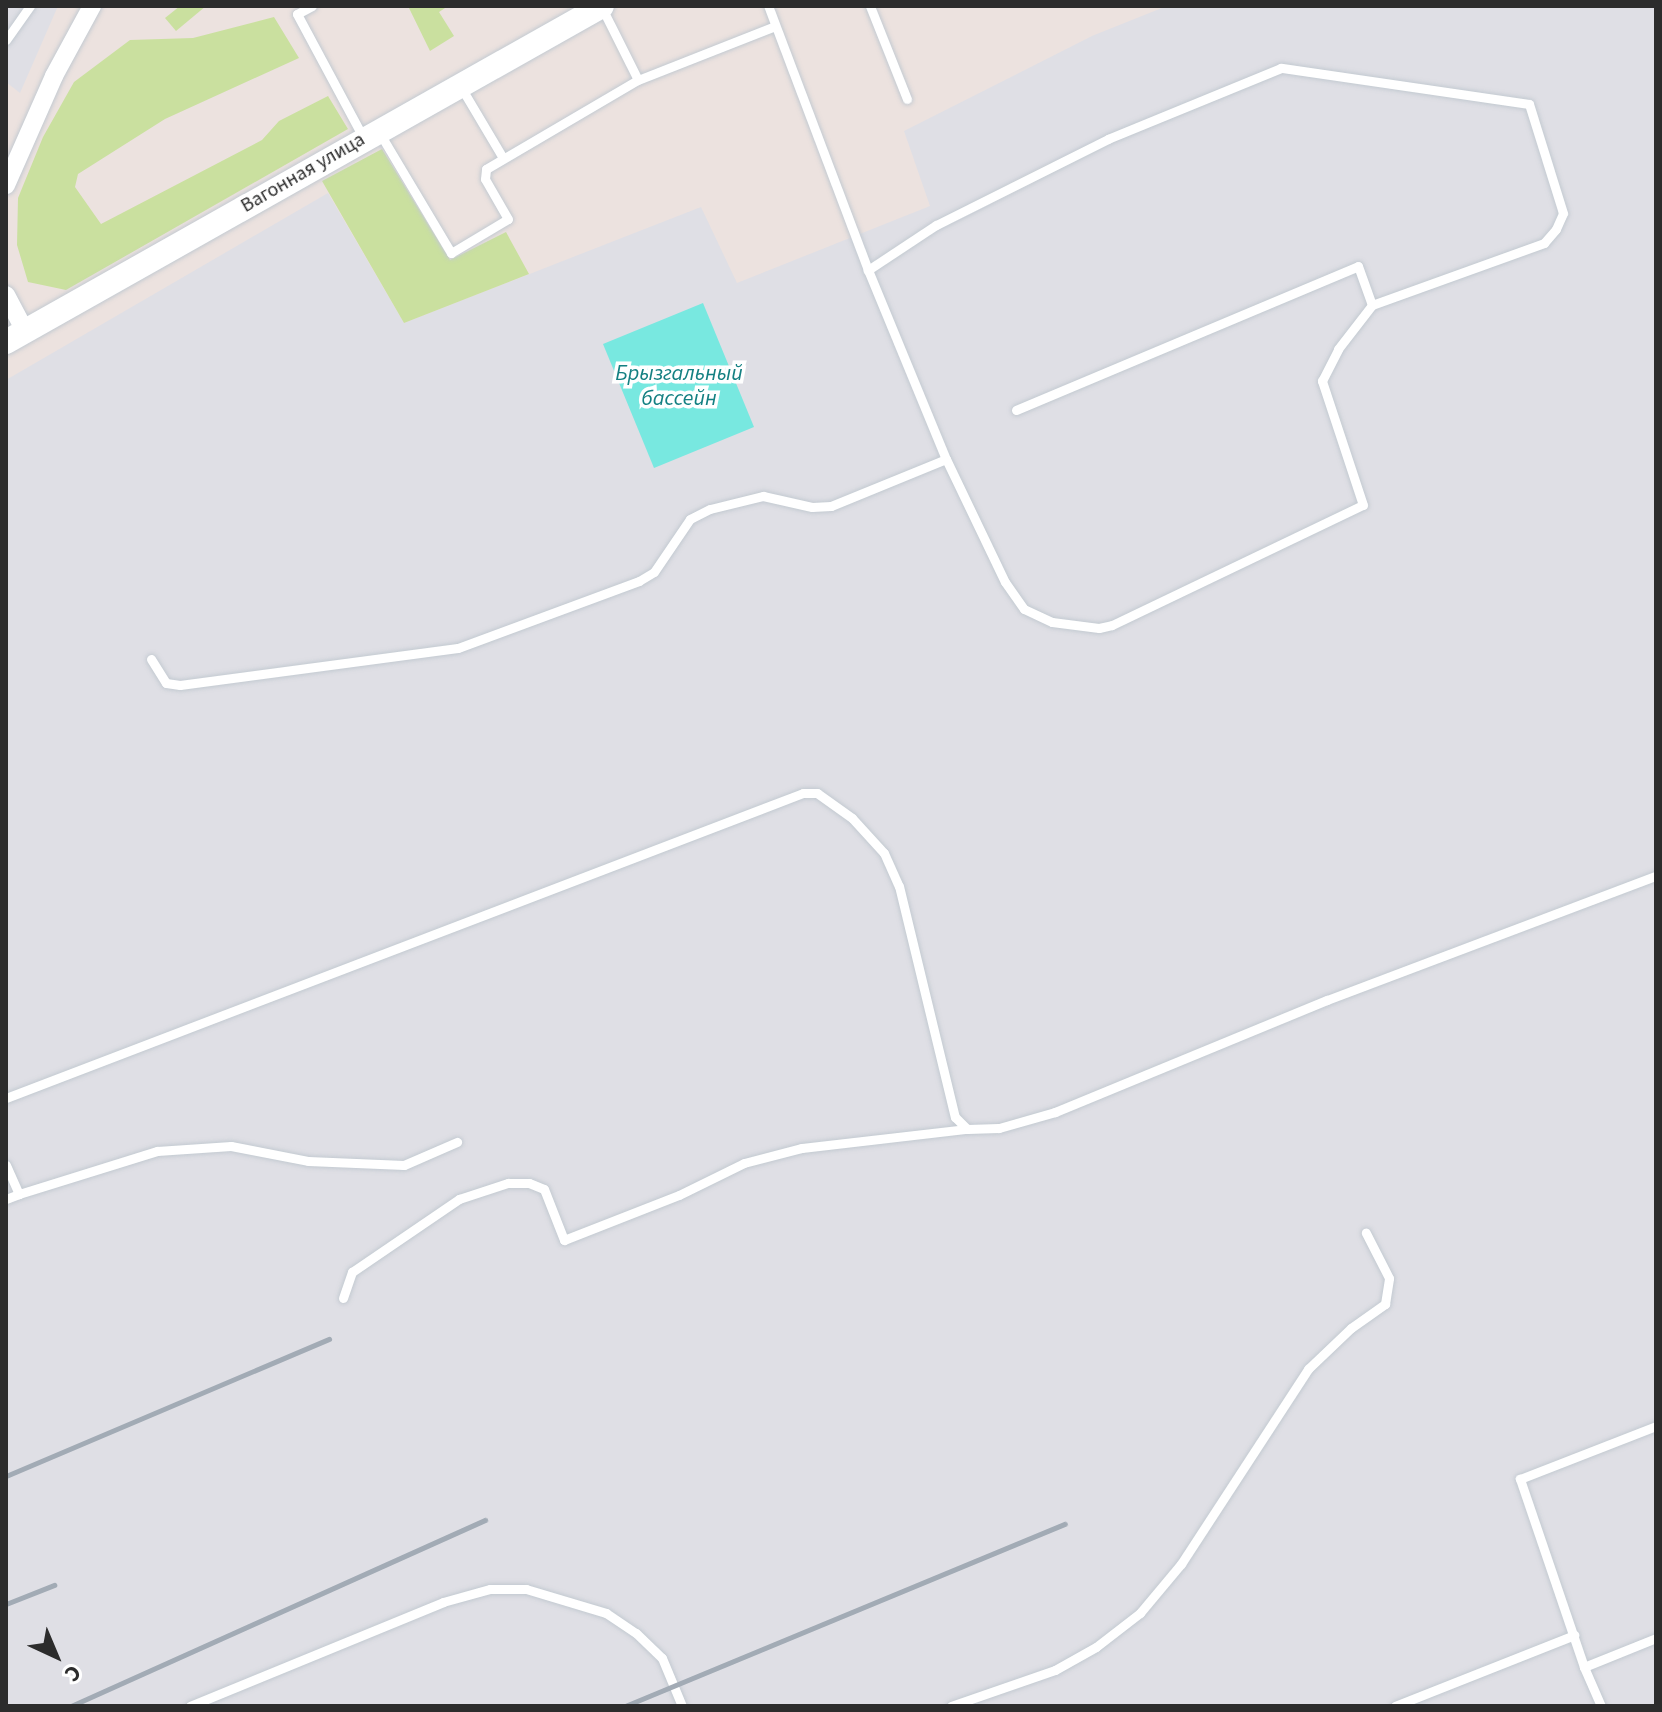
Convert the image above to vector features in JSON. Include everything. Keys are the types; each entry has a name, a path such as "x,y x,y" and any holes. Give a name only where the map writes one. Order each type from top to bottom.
{"street":[{"path":"6,185 54,76 92,6"},
{"name":"Вагонная улица","path":"15,336 590,9"},
{"path":"6,295 15,336"}],"lane":[{"path":"6,40 30,6"},
{"path":"312,6 297,14 371,134 451,253 508,219 485,179 486,169 638,80 775,26"},
{"path":"768,6 868,270 946,459 1005,582 1024,609 1052,622 1099,628 1112,625 1363,505 1322,381 1338,349 1372,305 1544,243 1556,229 1563,213 1529,104 1281,68 1108,139 936,225 868,270"},
{"path":"870,6 907,99"},
{"path":"590,9 638,80"},
{"path":"460,84 503,158"},
{"path":"1016,410 1358,266 1372,305"},
{"path":"151,659 166,683 180,685 458,648 639,581 654,572 690,519 710,509 763,496 812,507 831,506 946,459"},
{"path":"6,1098 803,793 817,793 852,818 884,853 899,886 955,1117 967,1129"},
{"path":"343,1298 352,1272 459,1199 508,1183 529,1183 544,1189 564,1240 679,1195 744,1163 802,1148 999,1128 1055,1112 1327,1000 1656,876"},
{"path":"6,1199 157,1151 231,1146 308,1161 404,1165 457,1142"},
{"path":"6,1165 19,1194"},
{"path":"951,1706 1055,1670 1096,1647 1140,1613 1181,1564 1308,1369 1351,1328 1385,1304 1389,1278 1366,1233"},
{"path":"1601,1706 1584,1667 1520,1479 1656,1426"},
{"path":"190,1706 443,1602 490,1589 526,1589 606,1613 636,1633 662,1658 682,1706"},
{"path":"1395,1706 1574,1635"},
{"path":"1584,1667 1656,1638"}],"shaded area":[{"path":"6,6 58,6 20,93 6,82"},
{"path":"1167,6 1656,6 1656,1706 6,1706 6,380 328,193 404,323 701,207 737,283 930,206 904,131 1092,36"}],"green space":[{"path":"180,6 206,6 176,31 165,18"},
{"path":"408,6 448,6 439,12 454,36 430,51"},
{"path":"274,17 299,58 165,119 78,174 75,187 101,224 262,140 279,121 328,96 348,129 66,290 28,282 17,245 18,198 43,137 74,82 130,40 193,38"},
{"path":"382,149 450,260 506,232 529,274 404,323 322,181"}],"water":[{"name":"Брызгальный бассейн","path":"703,303 754,427 654,468 603,344"}],"railway":[{"path":"6,1476 329,1339"},
{"path":"71,1706 485,1520"},
{"path":"625,1706 1065,1524"},
{"path":"6,1604 54,1585"}]}
